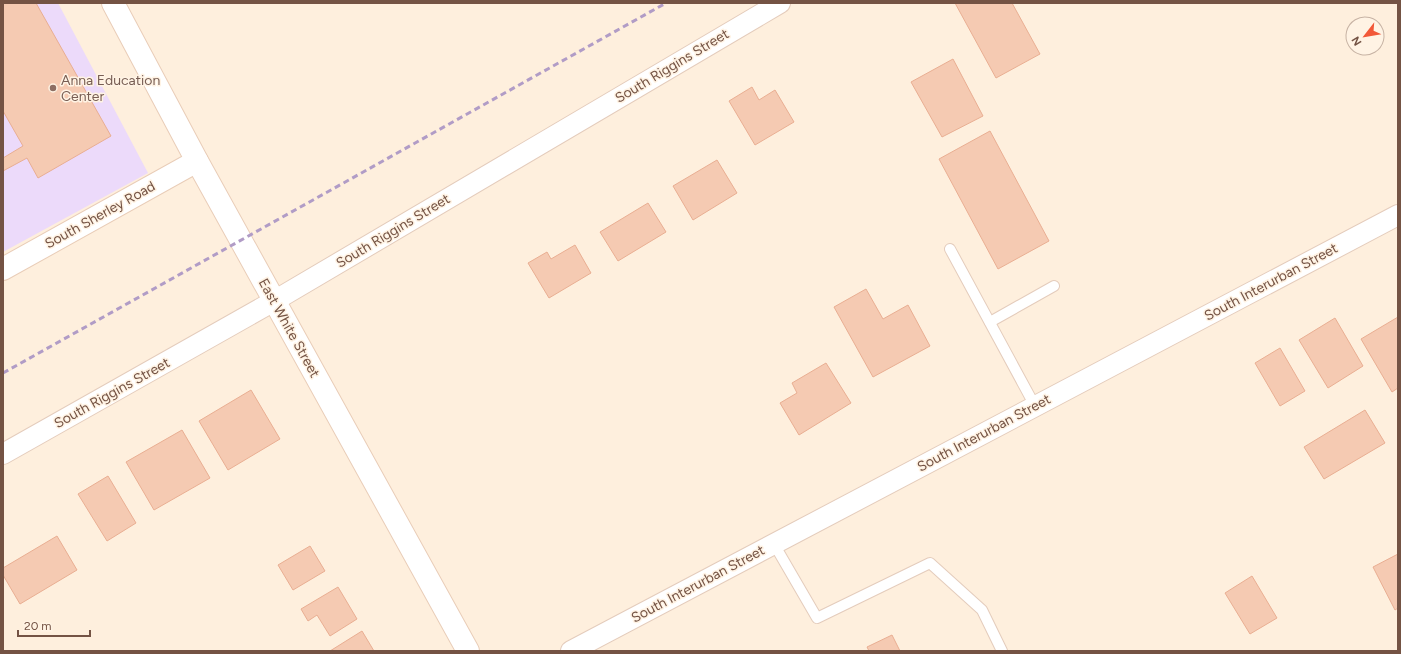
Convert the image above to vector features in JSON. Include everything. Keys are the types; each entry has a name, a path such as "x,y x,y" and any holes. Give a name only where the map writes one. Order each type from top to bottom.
{"main road":[{"name":"East White Street","path":"113,3 197,161 468,651"},
{"name":"South Sherley Road","path":"3,269 197,161"}],"street":[{"name":"South Riggins Street","path":"3,454 274,301 780,3"},
{"name":"South Interurban Street","path":"570,651 1398,215"}],"lane":[{"path":"950,249 1035,406"},
{"path":"990,322 1054,286"},
{"path":"774,544 817,618 930,563 982,610 1002,651"}],"shaded area":[{"name":"Anna Education Center","path":"3,3 58,3 148,173 3,252"}],"building":[{"path":"3,3 36,3 111,136 38,178 27,158 3,171 3,158 23,146 3,111"},
{"path":"955,3 1012,3 1040,54 996,78"},
{"path":"953,59 983,116 942,137 911,82"},
{"path":"752,87 759,100 775,90 794,122 755,145 729,101"},
{"path":"990,131 1049,241 998,269 939,159"},
{"path":"717,160 737,193 693,220 673,186"},
{"path":"648,203 666,232 618,261 600,232"},
{"path":"575,245 591,273 549,298 528,263 547,252 551,259"},
{"path":"866,289 883,319 908,305 930,346 873,377 834,307"},
{"path":"1398,317 1398,388 1392,392 1361,339"},
{"path":"1335,318 1363,366 1328,388 1299,340"},
{"path":"1280,348 1305,391 1280,406 1255,363"},
{"path":"826,363 851,403 799,435 780,403 797,393 792,383"},
{"path":"251,390 280,439 228,470 199,421"},
{"path":"1365,410 1385,443 1324,479 1304,447"},
{"path":"182,430 210,478 154,510 126,462"},
{"path":"108,476 136,523 107,541 78,494"},
{"path":"57,536 77,570 20,604 3,575 3,568"},
{"path":"310,546 325,571 293,590 278,565"},
{"path":"1398,554 1398,608 1395,610 1373,567"},
{"path":"1252,576 1277,618 1250,634 1225,593"},
{"path":"338,587 357,619 330,636 317,615 308,621 301,609"},
{"path":"362,631 374,651 330,651"},
{"path":"892,635 900,651 869,651 867,647"}],"railway":[{"path":"3,373 666,3"}],"place":[{"name":"Anna Education Center","path":"53,88"}]}
